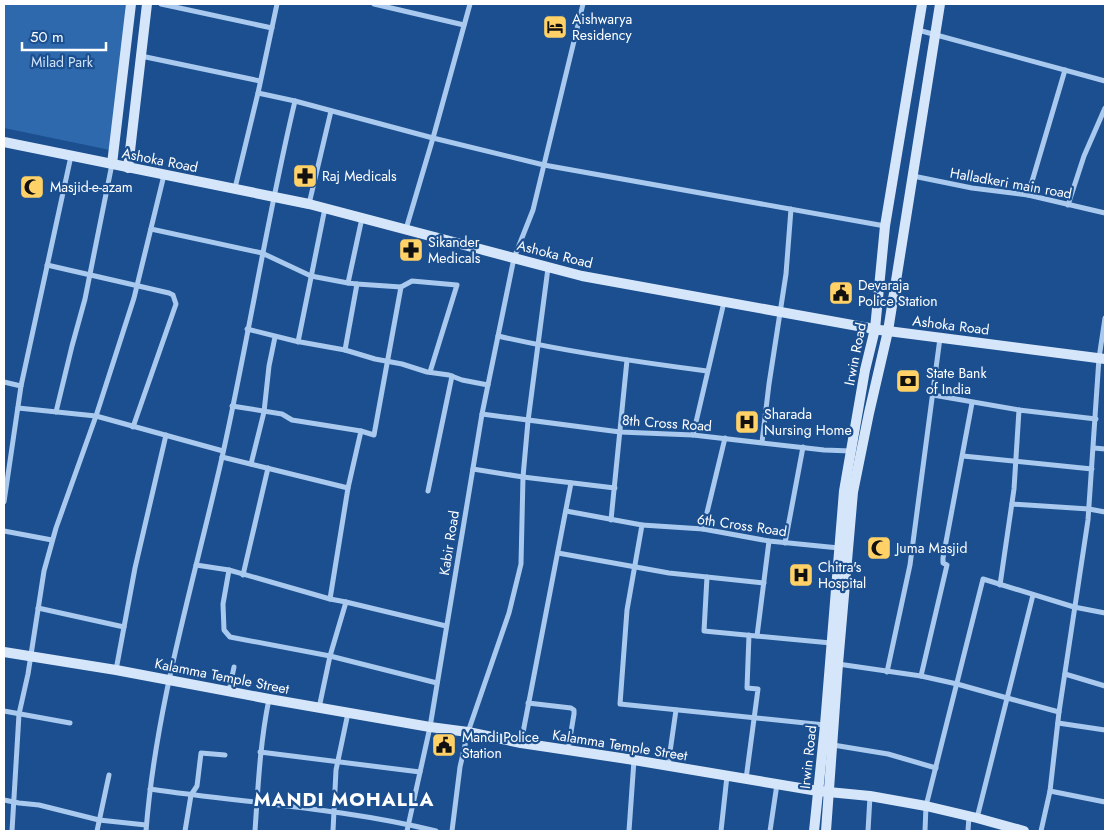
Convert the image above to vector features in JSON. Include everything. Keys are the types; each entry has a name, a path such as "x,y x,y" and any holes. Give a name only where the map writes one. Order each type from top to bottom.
{"street":[{"path":"56,412 91,274 112,164 132,4"},
{"path":"128,168 147,4"},
{"path":"162,4 272,28"},
{"path":"234,189 258,93 277,4"},
{"path":"374,4 464,25"},
{"path":"406,229 470,4"},
{"name":"Kabir Road","path":"407,831 430,727 482,414 514,258 533,210 583,4"},
{"name":"Irwin Road","path":"814,831 825,725 844,491 865,370 875,329 885,226 922,4"},
{"name":"Irwin Road","path":"826,831 853,492 888,331 940,4"},
{"path":"918,30 1105,81"},
{"path":"141,56 260,81"},
{"path":"1028,195 1065,70"},
{"path":"258,93 331,110 544,166 885,226"},
{"path":"4,800 39,805 98,820 146,828 150,789 169,680 223,454 273,197 295,101"},
{"path":"1068,204 1084,156 1105,108"},
{"path":"309,204 331,110"},
{"name":"Ashoka Road","path":"4,142 309,204 582,276 875,329 1102,359"},
{"path":"4,502 6,471 21,386 72,156"},
{"path":"12,831 19,714 44,572 52,540 96,416 137,285 164,175"},
{"name":"Halladkeri main road","path":"912,176 972,188 1028,195 1105,213"},
{"path":"298,342 325,208"},
{"path":"762,442 786,274 791,209"},
{"path":"348,283 362,218"},
{"path":"151,228 262,253 311,276 348,283 402,287 412,282 457,285 430,372"},
{"path":"47,265 173,295 176,304 133,426"},
{"path":"452,831 460,767 468,732 509,613 521,564 523,477 528,421 548,268"},
{"path":"344,350 357,284"},
{"path":"232,406 282,414 292,420 362,431 374,435 394,321 402,287"},
{"path":"693,435 724,302"},
{"path":"1041,831 1050,791 1059,712 1089,509 1105,318"},
{"path":"247,329 488,385"},
{"path":"251,464 264,412 269,366 275,336"},
{"path":"498,336 537,345 707,371"},
{"path":"887,672 910,565 940,338"},
{"path":"611,520 627,360"},
{"path":"428,491 452,376"},
{"path":"4,382 21,386"},
{"path":"933,395 1019,410 1096,419"},
{"path":"921,676 947,565 943,563 972,403"},
{"path":"18,408 96,416 166,436 251,464 348,488"},
{"path":"1000,585 1017,462 1019,410"},
{"name":"8th Cross Road","path":"482,414 620,432 693,435 851,451"},
{"path":"330,599 348,488 362,431"},
{"path":"116,670 139,549 166,436"},
{"path":"703,529 725,438"},
{"path":"785,543 803,447"},
{"path":"1094,448 1105,449"},
{"path":"963,456 1092,470"},
{"path":"243,575 268,468"},
{"path":"473,469 615,488"},
{"path":"521,743 571,483"},
{"path":"1012,504 1089,509 1105,512"},
{"name":"6th Cross Road","path":"566,511 642,525 703,529 769,541 839,548"},
{"path":"642,525 627,610 620,704 825,725"},
{"path":"4,531 52,540"},
{"path":"757,636 769,541"},
{"path":"558,552 634,567 764,583"},
{"path":"196,565 229,570 330,599 446,626"},
{"path":"229,570 223,604 224,630 230,636 330,656 437,683"},
{"path":"707,577 704,630 831,643"},
{"path":"925,831 926,806 983,579 1074,607 1105,613"},
{"path":"968,831 1007,698 1033,595"},
{"path":"319,708 330,656 346,602"},
{"path":"38,608 124,627"},
{"path":"746,779 758,689 747,688 749,635"},
{"name":"Kalamma Temple Street","path":"4,652 116,670 229,692 468,732 568,751 634,760 818,791 870,796 926,806 1024,831"},
{"path":"838,664 921,676 1059,712"},
{"path":"229,692 234,667"},
{"path":"1065,674 1105,686"},
{"path":"255,831 260,752 269,699"},
{"path":"528,703 571,708 574,710 568,751"},
{"path":"668,766 676,710"},
{"path":"4,711 70,723"},
{"path":"333,831 338,761 348,712"},
{"path":"1058,724 1105,730"},
{"path":"833,745 888,754 936,768"},
{"path":"260,752 420,772"},
{"path":"185,831 186,813 191,795 197,786 201,753 225,755"},
{"path":"629,831 634,760"},
{"path":"97,831 109,774"},
{"path":"721,831 727,776"},
{"path":"770,831 777,784"},
{"path":"150,789 333,812 436,831"},
{"path":"1050,791 1105,802"},
{"path":"868,831 870,796"}],"green space":[{"name":"Milad Park","path":"4,4 127,4 110,150 4,128"}],"place":[{"name":"Aishwarya Residency","path":"555,27"},
{"name":"Raj Medicals","path":"305,176"},
{"name":"Masjid-e-azam","path":"32,187"},
{"name":"Sikander Medicals","path":"411,250"},
{"name":"Devaraja Police Station","path":"841,293"},
{"name":"State Bank of India","path":"908,381"},
{"name":"Sharada Nursing Home","path":"747,422"},
{"name":"Juma Masjid","path":"879,548"},
{"name":"Chitra's Hospital","path":"801,575"},
{"name":"Mandi Police Station","path":"444,745"}],"district":[{"name":"MANDI MOHALLA","path":"344,799"}]}
